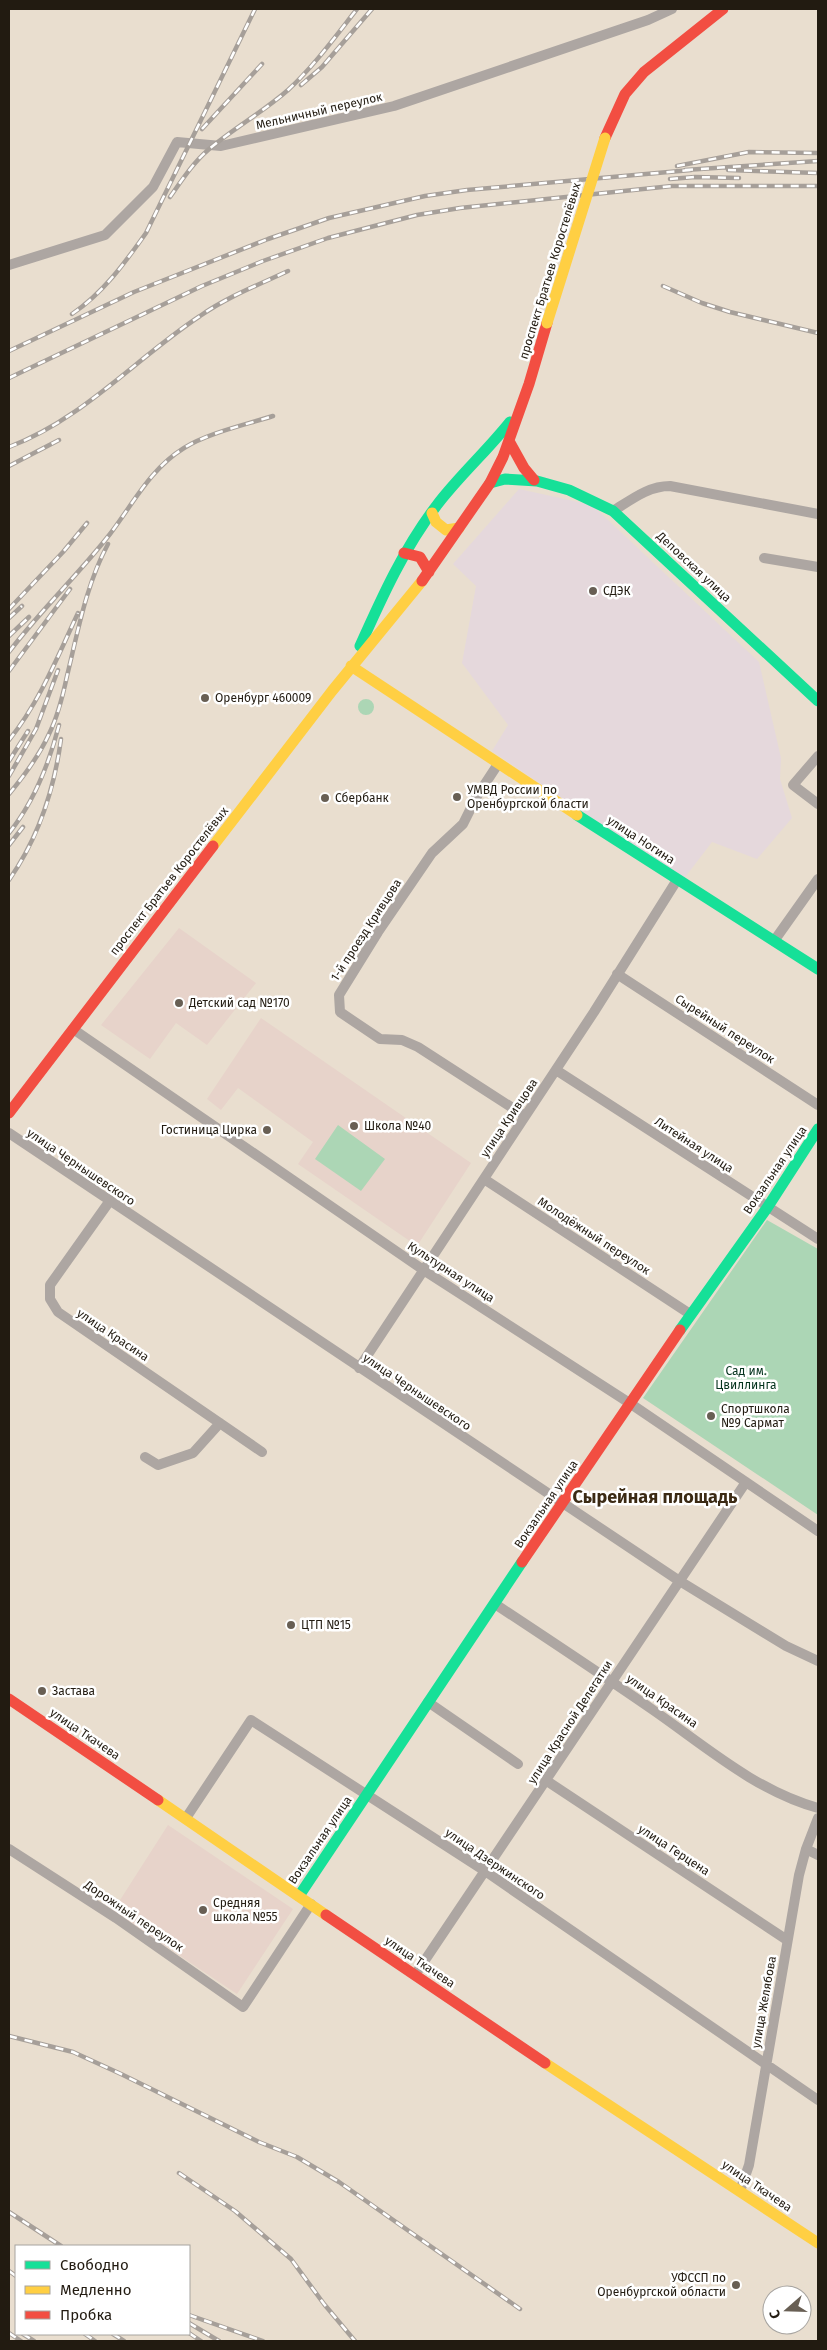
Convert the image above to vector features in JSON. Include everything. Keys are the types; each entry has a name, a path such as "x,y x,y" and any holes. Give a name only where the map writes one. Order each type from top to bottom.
{"street":[{"name":"Мельничный переулок","path":"9,265 105,236 153,187 177,142 221,146 394,106 639,24 672,9"},
{"name":"проспект Братьев Коростелёвых","path":"9,1113 352,666 429,572 490,483 509,440 519,411 605,138 625,94 644,72 723,9"},
{"name":"проспект Братьев Коростелёвых","path":"352,666 404,553 432,512 491,448 519,411"},
{"path":"509,440 524,468 534,480"},
{"name":"Деповская улица","path":"490,483 514,477 534,480 592,500 613,511 818,702"},
{"path":"613,511 642,493 658,486 670,486 818,514"},
{"path":"432,512 436,522 446,530 459,528"},
{"path":"404,553 416,553 424,560 429,572"},
{"path":"764,558 818,567"},
{"name":"улица Ногина","path":"352,666 498,764 818,969"},
{"path":"818,756 793,785 818,804"},
{"name":"1-й проезд Кривцова","path":"498,764 477,796 463,824 432,853 338,995 340,1012 380,1039 402,1040 418,1047 525,1116"},
{"path":"774,942 818,879"},
{"name":"улица Кривцова","path":"359,1368 556,1070 677,880"},
{"name":"Сырейный переулок","path":"617,974 818,1105"},
{"name":"Культурная улица","path":"73,1028 425,1270 631,1404 818,1531"},
{"name":"Литейная улица","path":"556,1070 767,1208 818,1239"},
{"name":"Вокзальная улица","path":"299,1896 428,1702 496,1604 561,1504 631,1404 690,1314 767,1208 818,1129"},
{"name":"улица Чернышевского","path":"9,1133 561,1504 678,1580 786,1646 818,1661"},
{"name":"Молодёжный переулок","path":"484,1179 690,1314"},
{"name":"улица Красина","path":"109,1202 50,1285 50,1299 58,1312 262,1452"},
{"path":"145,1457 158,1465 193,1453 220,1423"},
{"name":"улица Красной Делегатки","path":"415,1975 546,1781 678,1580 714,1531 746,1482"},
{"name":"улица Красина","path":"496,1604 611,1680 744,1774 780,1795 818,1808"},
{"name":"улица Ткачева","path":"9,1699 415,1975 818,2243"},
{"path":"428,1702 518,1764"},
{"name":"улица Дзержинского","path":"186,1818 251,1720 485,1871 818,2100"},
{"name":"улица Герцена","path":"546,1781 787,1940"},
{"name":"улица Желябова","path":"740,2191 749,2165 799,1874 818,1818"},
{"name":"Дорожный переулок","path":"9,1849 116,1918 243,2007 311,1904"},
{"path":"806,1849 818,1855"}],"shaded area":[{"path":"519,489 592,505 759,662 781,758 780,779 792,818 757,859 712,842 683,880 492,751 508,725 462,663 476,586 453,564"},
{"name":"Детский сад №170","path":"179,928 256,983 207,1045 176,1023 150,1059 101,1025"},
{"name":"Школа №40","path":"261,1018 471,1163 417,1246 298,1164 313,1142 238,1088 221,1110 207,1099"},
{"name":"Средняя школа №55","path":"168,1825 293,1909 237,1994 113,1911"}],"green space":[{"path":"363,699 369,699 374,704 372,713 363,715 358,710 358,704"},
{"path":"338,1125 385,1159 361,1191 315,1159"},
{"name":"Сад им. Цвиллинга","path":"767,1220 818,1249 818,1515 643,1398"}],"railway":[{"path":"72,314 94,297 121,267 146,233 255,9"},
{"path":"170,197 193,166 208,150 259,113 298,81 357,9"},
{"path":"301,85 322,67 372,9"},
{"path":"202,129 262,64"},
{"path":"677,166 749,152 818,153"},
{"path":"685,170 818,161"},
{"path":"9,351 134,292 268,239 329,218 425,196 467,190 691,170"},
{"path":"728,170 818,173"},
{"path":"670,179 695,177 739,178"},
{"path":"9,378 202,286 263,261 328,238 417,215 460,208 672,186 818,186"},
{"path":"9,447 36,435 85,405 176,333 210,309 288,271"},
{"path":"663,286 702,303 730,312 818,333"},
{"path":"9,652 98,549 143,488 172,456 204,438 273,416"},
{"path":"9,466 59,440"},
{"path":"9,609 63,552 87,523"},
{"path":"9,794 36,758 55,720 88,592 108,544"},
{"path":"9,671 70,589"},
{"path":"9,618 22,606"},
{"path":"9,740 39,695 78,613"},
{"path":"9,636 29,617"},
{"path":"9,776 36,729 58,670"},
{"path":"9,833 26,809 40,782 59,725"},
{"path":"9,761 28,731"},
{"path":"9,880 29,847 44,813 54,777 61,739"},
{"path":"9,845 23,827"},
{"path":"9,2036 73,2052 259,2142 297,2157 339,2182 520,2309"},
{"path":"179,2173 235,2211 291,2259 324,2304 355,2341"},
{"path":"9,2212 59,2245"},
{"path":"9,2271 15,2275"},
{"path":"190,2315 263,2341"},
{"path":"190,2324 219,2341"},
{"path":"9,2333 21,2341"},
{"path":"190,2334 201,2341"},
{"path":"25,2335 34,2341"},
{"path":"86,2335 95,2341"},
{"path":"115,2335 124,2341"}],"traffic: fast":[{"path":"360,646 394,573 425,521 446,494 510,422"},
{"path":"490,483 505,479 537,481 569,490 613,511 818,701"},
{"path":"577,815 818,969"},
{"path":"680,1330 767,1208 818,1129"},
{"path":"299,1896 522,1562"}],"traffic: slow":[{"path":"547,323 605,138"},
{"path":"432,513 436,522 446,530 459,528"},
{"path":"213,846 332,691 422,581"},
{"path":"351,666 577,815"},
{"path":"158,1800 326,1915"},
{"path":"545,2063 818,2243"}],"traffic: jam":[{"path":"605,138 625,94 644,72 723,9"},
{"path":"422,581 490,483 503,457 529,384 547,323"},
{"path":"509,441 524,468 534,480"},
{"path":"404,553 420,557 429,572"},
{"path":"9,1113 213,846"},
{"path":"522,1562 680,1330"},
{"path":"9,1699 158,1800"},
{"path":"326,1915 545,2063"}],"place":[{"name":"СДЭК","path":"593,591"},
{"name":"Оренбург 460009","path":"205,698"},
{"name":"УМВД России по Оренбургской бласти","path":"457,797"},
{"name":"Сбербанк","path":"325,798"},
{"name":"Детский сад №170","path":"179,1003"},
{"name":"Школа №40","path":"354,1126"},
{"name":"Гостиница Цирка","path":"267,1130"},
{"name":"Спортшкола №9 Сармат","path":"711,1416"},
{"name":"ЦТП №15","path":"291,1625"},
{"name":"Застава","path":"42,1691"},
{"name":"Средняя школа №55","path":"203,1910"},
{"name":"УФССП по Оренбургской области","path":"736,2285"}],"district":[{"name":"Сырейная площадь","path":"655,1497"}]}
